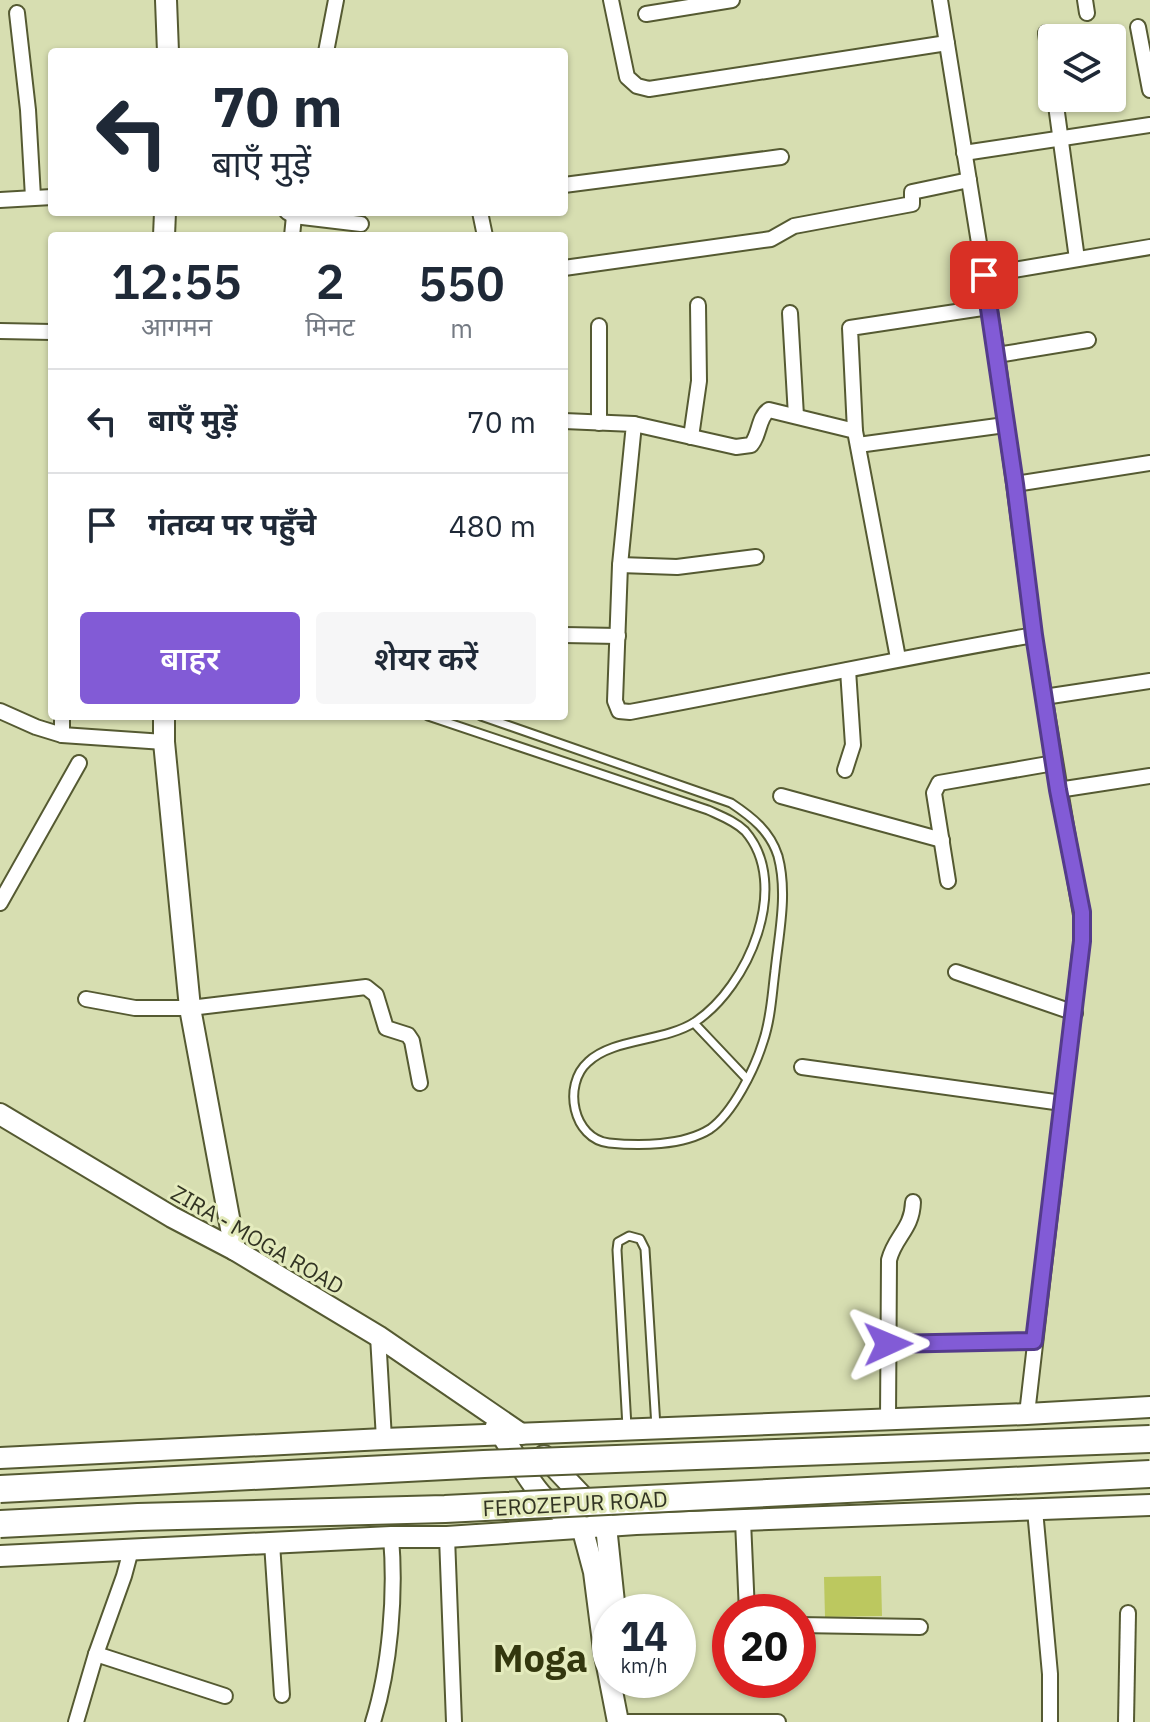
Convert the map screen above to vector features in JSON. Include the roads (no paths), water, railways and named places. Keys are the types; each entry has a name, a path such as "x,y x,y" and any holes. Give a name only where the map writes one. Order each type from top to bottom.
{"highway":[{"name":"FEROZEPUR ROAD","path":"0,1489 484,1464 1150,1439"},
{"name":"FEROZEPUR ROAD","path":"0,1524 445,1509 1150,1474"}],"street":[{"path":"166,0 168,48"},
{"path":"327,48 336,0"},
{"path":"611,0 627,77 637,86 649,89 947,43"},
{"path":"646,14 698,3 732,0"},
{"path":"940,0 997,355 1034,635 1083,927 1027,1414"},
{"path":"17,13 28,110 33,197"},
{"path":"1138,27 1150,90"},
{"path":"1057,112 1077,259"},
{"path":"964,153 1150,125"},
{"path":"568,184 781,157"},
{"path":"568,267 771,239 794,226 912,204 912,192 969,180"},
{"path":"0,200 48,197"},
{"path":"304,216 361,224"},
{"path":"984,275 1150,247"},
{"path":"691,437 699,381 698,305"},
{"path":"898,658 856,438 850,328 989,307"},
{"path":"790,313 796,416"},
{"path":"599,326 599,423"},
{"path":"0,331 48,332"},
{"path":"997,355 1088,340"},
{"path":"568,421 634,424 744,447 756,439 765,412 774,411 856,438 1005,425"},
{"path":"634,424 620,565 615,701 619,711 624,713 898,658 1034,635"},
{"path":"1015,484 1150,463"},
{"path":"620,565 677,567 756,557"},
{"path":"568,635 618,636"},
{"path":"845,770 853,745 848,670"},
{"path":"1044,697 1150,681"},
{"path":"0,711 62,735 164,742"},
{"path":"62,720 62,735"},
{"path":"164,720 190,1008 235,1250"},
{"path":"0,903 79,763"},
{"path":"948,881 934,793 939,783 1054,763"},
{"path":"1058,790 1150,776"},
{"path":"781,796 942,840"},
{"path":"956,972 1075,1013"},
{"path":"86,999 135,1008 190,1008 366,987 376,995 386,1028 408,1035 412,1041 420,1083"},
{"path":"802,1067 1062,1103"},
{"name":"ZIRA - MOGA ROAD","path":"0,1114 378,1336 487,1413 592,1504 606,1526"},
{"path":"888,1420 889,1260 891,1251 912,1220 913,1202"},
{"path":"378,1336 384,1439"},
{"path":"0,1458 1150,1407"},
{"name":"ZIRA - MOGA ROAD","path":"512,1434 531,1484 545,1501 582,1527"},
{"path":"0,1556 447,1537 582,1527 1150,1505"},
{"path":"1035,1510 1050,1674 1050,1722"},
{"path":"743,1521 746,1594"},
{"path":"606,1526 613,1594"},
{"path":"582,1527 594,1572 604,1650 618,1722"},
{"path":"373,1722 383,1688 393,1568 391,1537"},
{"path":"447,1537 454,1722"},
{"path":"272,1543 282,1695"},
{"path":"76,1722 131,1550"},
{"path":"1126,1722 1128,1613"},
{"path":"816,1625 920,1627"},
{"path":"96,1654 225,1696"},
{"path":"625,1698 627,1722 778,1722"}],"lane":[{"path":"440,720 708,810 728,819 747,833 758,853 766,880 765,909 742,966 719,1001 694,1023 659,1038 611,1050 587,1062 576,1087 575,1105 581,1128 589,1136 604,1142 626,1145 680,1140 697,1135 725,1115 758,1058 769,1021 782,904 777,855 761,825 731,803 492,720"},
{"path":"694,1023 747,1079"},
{"path":"627,1429 617,1250 618,1242 629,1236 640,1239 645,1249 656,1428"},
{"path":"888,1344 1034,1341"}],"district":[{"name":"Moga","path":"540,1657"}]}
